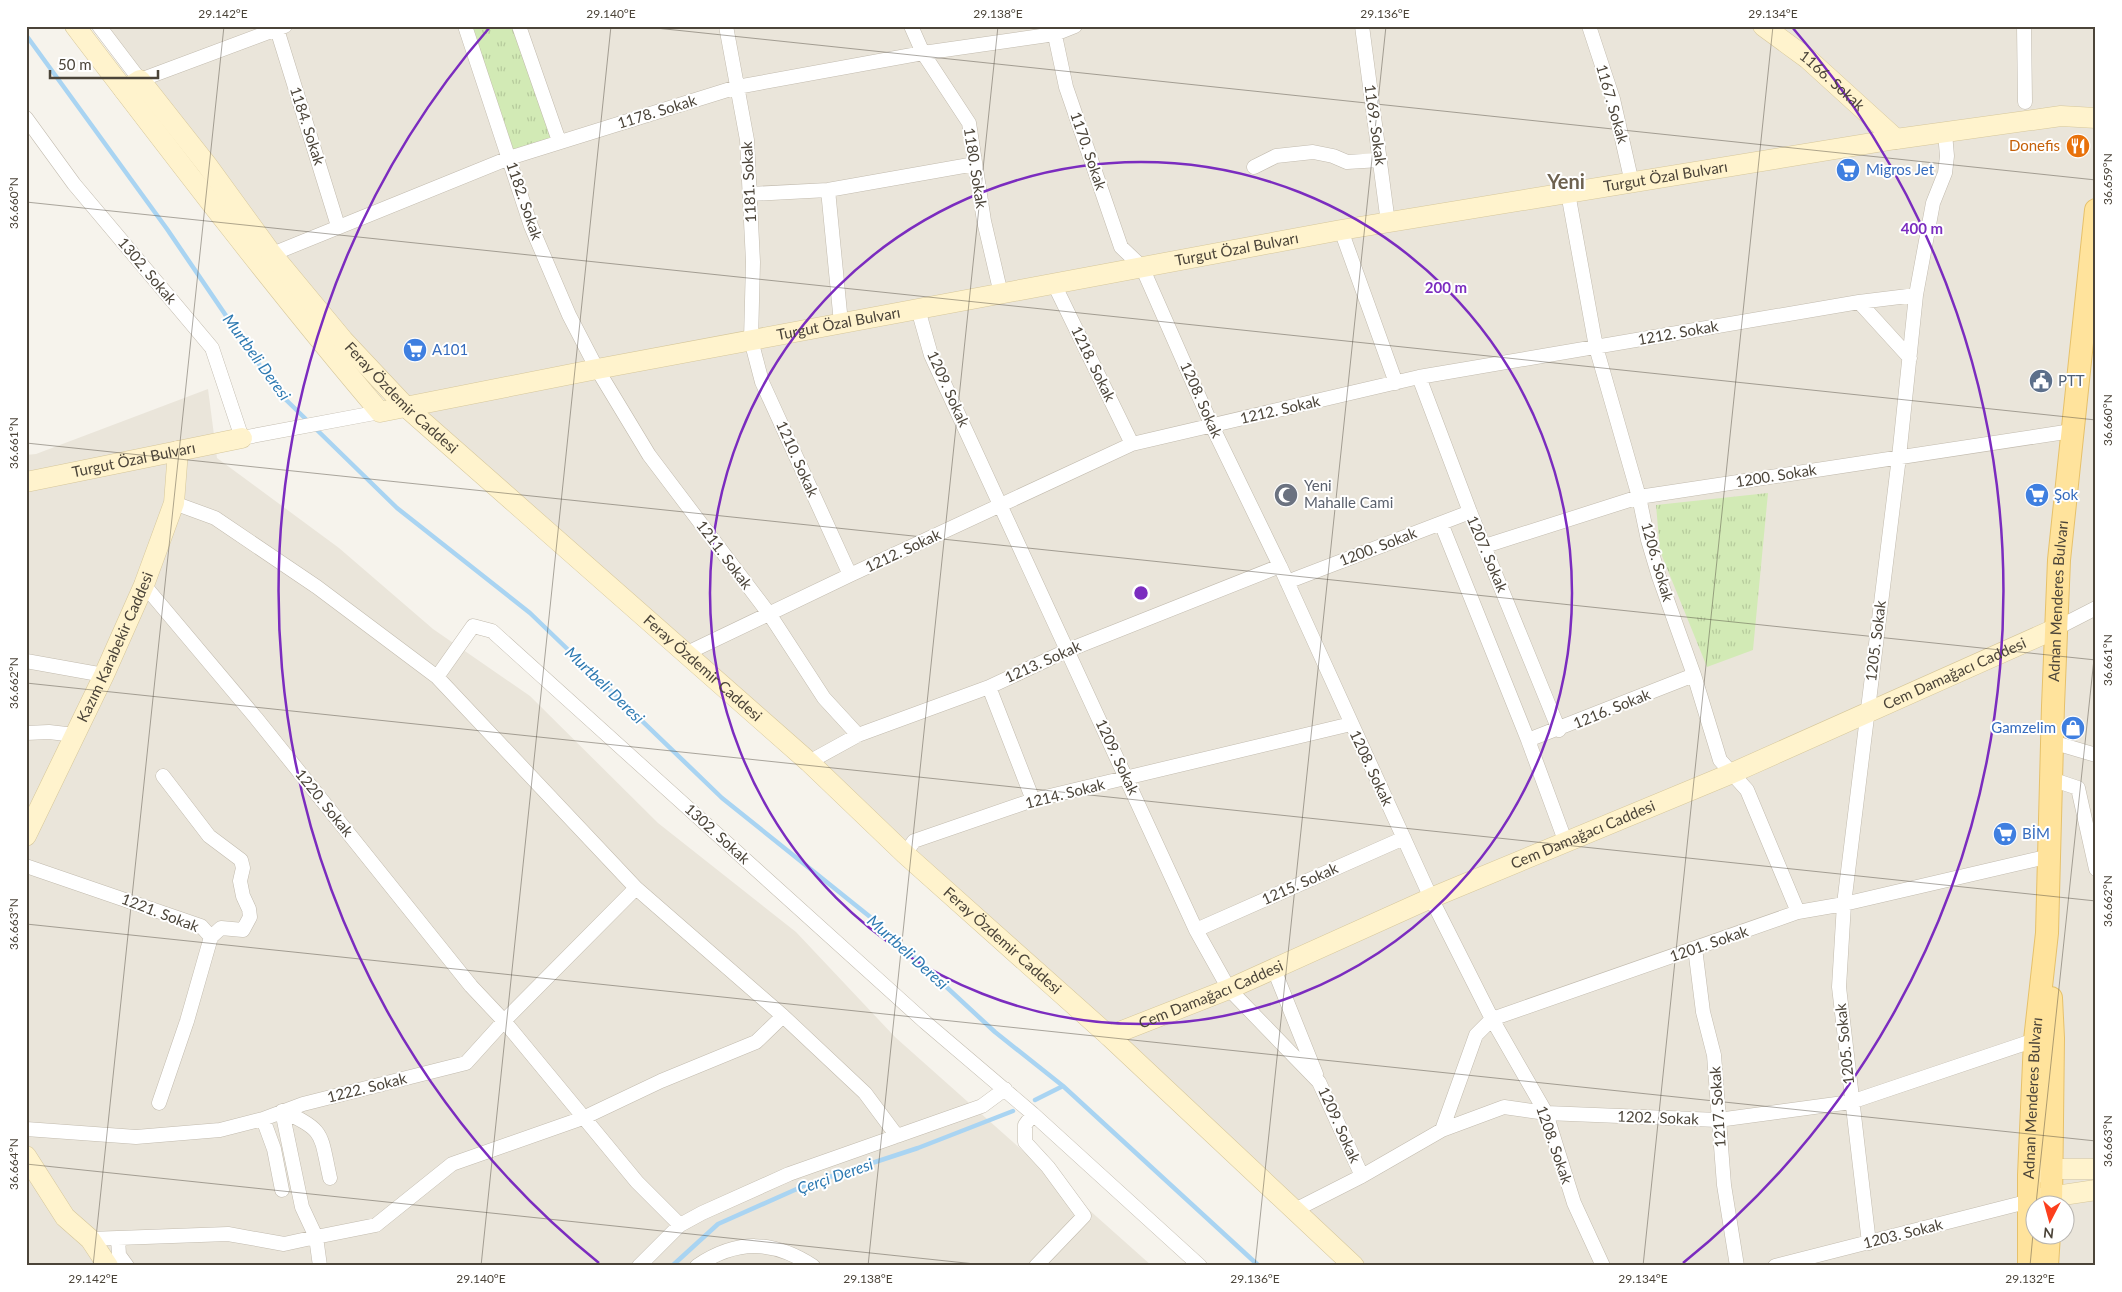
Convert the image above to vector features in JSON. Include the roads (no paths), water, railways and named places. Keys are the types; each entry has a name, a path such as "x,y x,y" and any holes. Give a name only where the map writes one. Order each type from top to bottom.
{"main road":[{"name":"Adnan Menderes Bulvarı","path":"2040,1194 2029,1175 2035,1040 2047,933 2055,629 2059,560 2072,431 2094,251 2096,210"},
{"name":"Adnan Menderes Bulvarı","path":"2045,1194 2051,1169 2053,1038 2047,933"},
{"name":"Adnan Menderes Bulvarı","path":"2029,1266 2034,1244"},
{"path":"2047,1266 2048,1244"}],"street":[{"path":"75,26 132,85 264,258 309,328 380,412 242,438"},
{"path":"99,26 132,85"},
{"name":"1182. Sokak","path":"466,26 531,226 569,315 597,369"},
{"path":"519,26 559,141"},
{"name":"1181. Sokak","path":"726,26 747,140 753,262 752,340"},
{"name":"1180. Sokak","path":"911,26 923,53 969,123 984,221 1001,294"},
{"name":"1178. Sokak","path":"264,258 338,226 509,158 559,141 737,88 1075,26"},
{"name":"1169. Sokak","path":"1362,26 1388,223"},
{"name":"1167. Sokak","path":"1589,26 1613,99 1632,183"},
{"name":"1166. Sokak","path":"1763,26 1808,59 1896,139"},
{"path":"2024,26 2024,102"},
{"path":"132,85 279,27"},
{"name":"1184. Sokak","path":"279,27 338,226"},
{"name":"1170. Sokak","path":"1054,30 1066,87 1121,247 1142,267"},
{"name":"Turgut Özal Bulvarı","path":"380,412 597,369 1341,230 1896,139 2061,116 2096,118"},
{"name":"1302. Sokak","path":"26,118 74,184 212,348 242,438"},
{"name":"1205. Sokak","path":"1869,1243 1839,988 1844,904 1916,296 1933,203 1945,173 1947,156 1945,133"},
{"path":"1254,167 1276,156 1313,152 1333,156 1347,162 1380,160"},
{"path":"750,194 828,190 975,164"},
{"path":"828,190 841,323"},
{"name":"1206. Sokak","path":"1568,193 1596,347 1639,498 1656,568 1694,675 1720,760 1730,774 1747,790 1798,912"},
{"path":"1341,230 1396,383"},
{"name":"Feray Özdemir Caddesi","path":"264,258 406,407 809,762 905,854 1110,1036 1354,1266"},
{"name":"1208. Sokak","path":"1142,267 1212,426 1280,566 1431,898 1492,1019 1546,1113 1574,1203 1603,1266"},
{"name":"1218. Sokak","path":"1054,284 1132,444"},
{"name":"1212. Sokak","path":"686,654 850,575 1132,444 1419,377 1859,302 1916,296"},
{"path":"1859,302 1910,358"},
{"name":"1209. Sokak","path":"918,309 931,355 1066,651 1128,778 1196,930 1230,988 1319,1082 1362,1176"},
{"name":"1210. Sokak","path":"752,340 762,382 850,575"},
{"name":"1211. Sokak","path":"597,369 649,455 770,615 824,698 858,735"},
{"name":"1207. Sokak","path":"1419,377 1470,512 1559,730"},
{"name":"1200. Sokak","path":"1485,546 1639,498 2072,431"},
{"name":"Turgut Özal Bulvarı","path":"26,482 242,438"},
{"name":"Kazım Karabekir Caddesi","path":"26,836 104,674 144,585 174,503 178,451"},
{"path":"174,503 215,518 317,587 437,677 636,888 783,1016 865,1093 897,1136"},
{"name":"1200. Sokak","path":"1287,582 1470,512"},
{"name":"1207. Sokak","path":"1441,523 1528,740 1566,843"},
{"name":"1213. Sokak","path":"809,762 858,735 989,687 1066,651 1280,566"},
{"name":"1220. Sokak","path":"144,585 256,718 472,986 504,1021 637,1182 680,1225"},
{"path":"2055,629 2096,608"},
{"name":"1302. Sokak","path":"437,677 474,626 492,630 925,1022 1004,1089"},
{"name":"Cem Damağacı Caddesi","path":"1110,1036 1230,988 1273,967 1431,898 1730,774 2055,629"},
{"path":"26,661 104,674"},
{"name":"1216. Sokak","path":"1528,740 1559,730 1694,675"},
{"path":"989,687 1033,800"},
{"name":"1214. Sokak","path":"905,854 914,841 1033,800 1351,724"},
{"path":"26,733 49,732 75,735"},
{"path":"2052,742 2096,755"},
{"path":"163,776 209,836 240,860 243,868 240,881 242,896 249,909 250,917 243,930 221,928 212,937"},
{"path":"2052,780 2078,788 2096,869"},
{"name":"1215. Sokak","path":"1196,930 1404,838"},
{"name":"1201. Sokak","path":"1442,1130 1476,1035 1492,1019 1798,912 1844,904 2050,856"},
{"name":"1221. Sokak","path":"26,866 201,926 212,937 159,1103"},
{"name":"1222. Sokak","path":"26,1129 136,1137 220,1130 263,1119 282,1111 466,1063 504,1021 636,888"},
{"name":"1217. Sokak","path":"1695,948 1703,1012 1714,1055 1724,1185 1737,1266"},
{"path":"1273,967 1319,1082"},
{"path":"90,1239 228,1234 284,1244 376,1225 452,1164 583,1118 661,1081 756,1042 783,1016"},
{"name":"1202. Sokak","path":"1295,1210 1362,1176 1442,1130 1504,1107 1546,1113 1718,1120 1851,1102 2035,1040"},
{"path":"639,1266 680,1225 789,1174 982,1106 1004,1089 1200,1266"},
{"path":"282,1111 308,1122 321,1135 330,1178"},
{"path":"282,1111 302,1207 316,1238 320,1266"},
{"path":"1033,1114 1025,1126 1025,1142 1048,1167 1084,1216 1036,1266"},
{"path":"263,1119 274,1149 282,1190"},
{"path":"26,1156 65,1217 90,1239 108,1266"},
{"path":"2029,1175 2051,1169 2096,1169"},
{"path":"2074,1194 2096,1190"},
{"name":"1203. Sokak","path":"1775,1266 2024,1205"},
{"path":"118,1238 119,1255 127,1266"},
{"path":"697,1266 734,1247 757,1245 795,1254 813,1266"}],"waterway":[{"name":"Murtbeli Deresi","path":"26,35 167,229 278,392 397,508 530,613 722,798 874,920 995,1032 1063,1086 1259,1266"},
{"name":"Çerçi Deresi","path":"1035,1100 1063,1086"},
{"name":"Çerçi Deresi","path":"672,1266 718,1224 808,1184 918,1148 1013,1111"}],"place":[{"name":"Donefis","path":"2078,146"},
{"name":"Migros Jet","path":"1848,170"},
{"name":"A101","path":"415,350"},
{"name":"PTT","path":"2041,381"},
{"name":"Yeni Mahalle Cami","path":"1286,495"},
{"name":"Şok","path":"2037,495"},
{"name":"Gamzelim","path":"2073,728"},
{"name":"BİM","path":"2005,834"}],"district":[{"name":"Yeni","path":"1566,182"}]}
